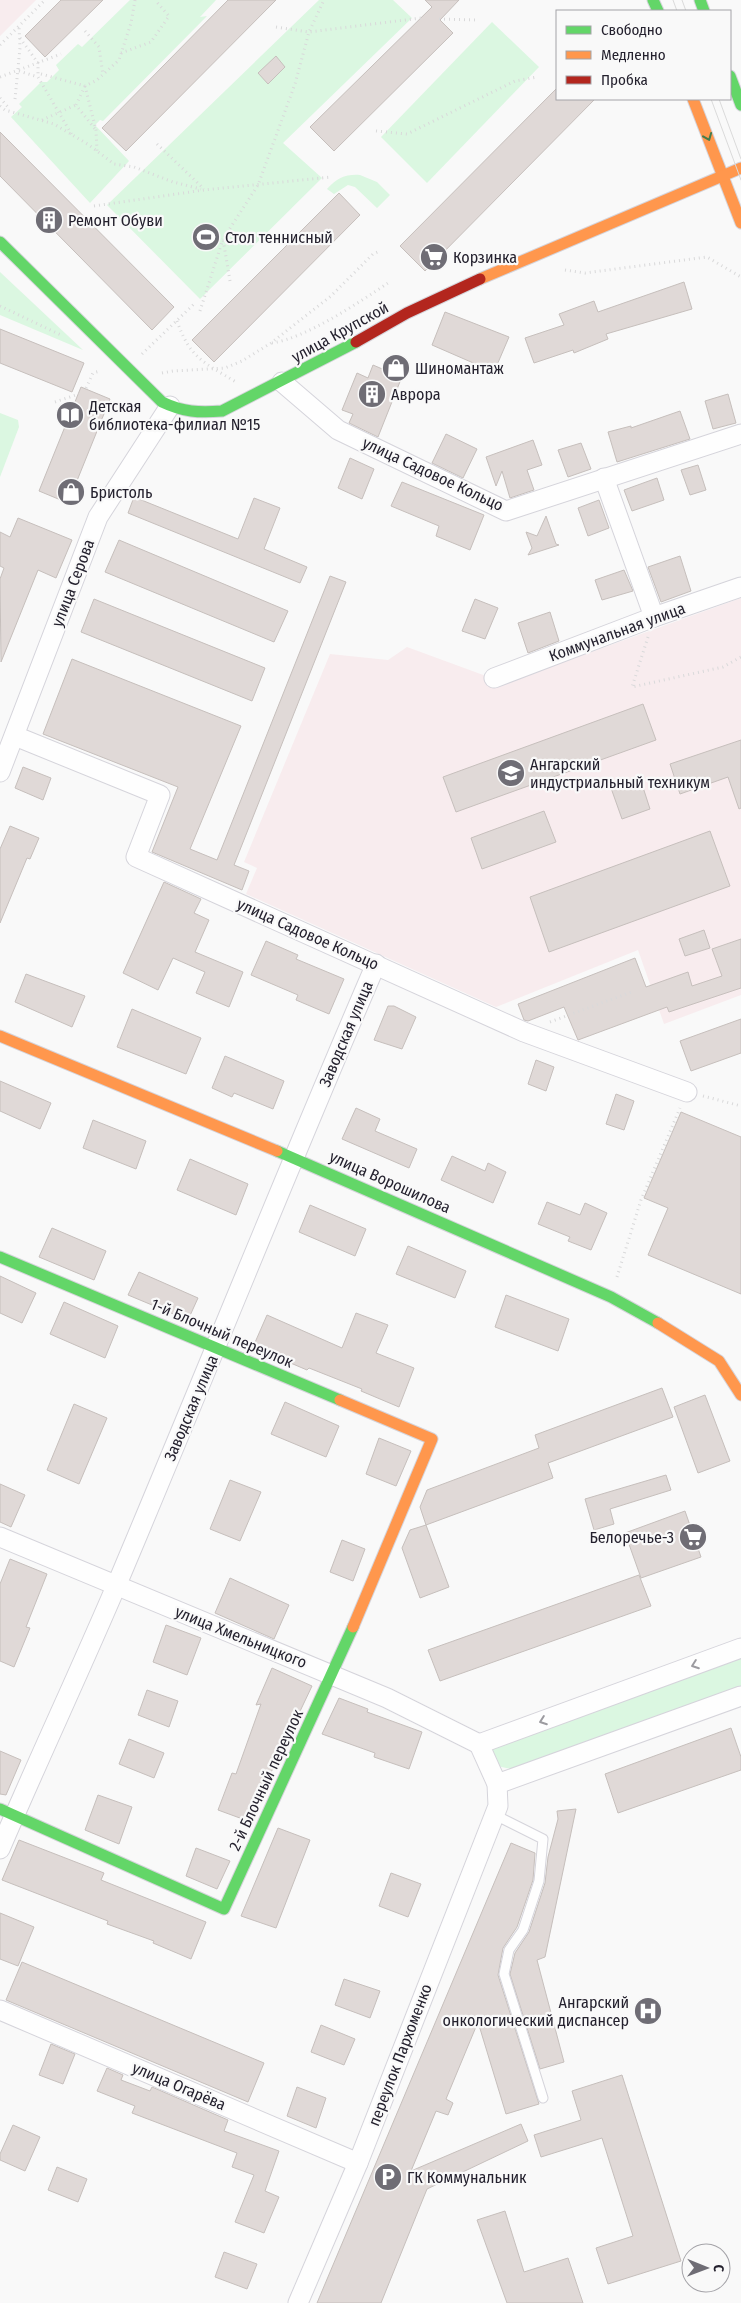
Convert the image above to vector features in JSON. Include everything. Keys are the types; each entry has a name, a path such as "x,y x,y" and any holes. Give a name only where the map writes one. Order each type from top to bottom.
{"street":[{"path":"731,79 741,105"},
{"path":"693,100 741,223"},
{"name":"улица Крупской","path":"0,242 148,390 170,406 190,412 222,411 282,382 406,313 459,288 741,168"},
{"name":"улица Садовое Кольцо","path":"282,382 338,430 506,510 741,434"},
{"name":"улица Серова","path":"0,772 98,517 170,406"},
{"path":"604,478 654,616"},
{"name":"Коммунальная улица","path":"494,678 654,616 741,587"},
{"name":"улица Садовое Кольцо","path":"15,736 160,795 136,857 524,1032 687,1092"},
{"name":"Заводская улица","path":"0,1849 8,1812 116,1586 216,1348 292,1157 376,964"},
{"name":"улица Ворошилова","path":"0,1036 292,1157 611,1297 692,1343 719,1361 732,1378 741,1395"},
{"name":"1-й Блочный переулок","path":"0,1257 432,1439"},
{"name":"2-й Блочный переулок","path":"8,1812 224,1909 333,1675 432,1439"},
{"name":"улица Хмельницкого","path":"0,1537 387,1698 479,1744"},
{"path":"497,1810 497,1784 479,1744 741,1648"},
{"path":"497,1784 741,1696"},
{"name":"переулок Пархоменко","path":"298,2303 358,2163 497,1810"},
{"name":"улица Огарёва","path":"0,2010 358,2163"}],"lane":[{"path":"497,1810 543,1839 539,1881 523,1930 508,1950 504,1974 543,2098"}],"path":[{"path":"0,45 45,0"},
{"path":"98,79 119,60 131,23 135,0"},
{"path":"121,54 151,42 169,16 155,0"},
{"path":"200,311 223,239 257,186 295,84 309,32 324,0"},
{"path":"276,27 309,32 420,18"},
{"path":"439,19 479,20"},
{"path":"15,99 20,38 19,26"},
{"path":"42,120 76,105 85,86 104,74 98,47 85,31"},
{"path":"20,38 38,64 39,76 72,135"},
{"path":"0,77 62,54"},
{"path":"18,71 85,86"},
{"path":"376,131 407,134 515,81 537,77"},
{"path":"85,86 96,130 97,152"},
{"path":"0,98 8,107"},
{"path":"76,105 96,130"},
{"path":"0,106 54,124 114,164 134,167 173,182 204,190"},
{"path":"157,144 204,190"},
{"path":"94,206 204,190 331,177"},
{"path":"223,239 230,281"},
{"path":"157,375 173,371 225,368 271,343 331,296 373,254 380,251"},
{"path":"565,270 585,273 707,257 741,277"},
{"path":"271,343 287,341 311,330 388,283"},
{"path":"138,358 194,304"},
{"path":"0,306 72,341"},
{"path":"177,320 184,342 193,355 236,382"},
{"path":"86,388 93,373 107,370"},
{"path":"54,402 79,394"},
{"path":"654,616 632,687 723,667 741,657"},
{"path":"524,1032 634,991"},
{"path":"611,1297 641,1200 687,1092 741,1106"}],"shaded area":[{"path":"0,0 36,0 0,36"},
{"name":"Ангарский индустриальный техникум","path":"741,598 741,995 664,1024 638,950 496,1007 246,894 257,868 244,862 330,654 388,660 407,647 505,683"}],"green space":[{"path":"130,0 216,0 200,17 207,16 103,121 100,120 95,125 129,161 90,203 11,117 22,107 19,104 41,82 47,82 59,70 56,65 78,44 82,47"},
{"path":"319,0 393,0 412,18 283,143 322,178 200,299 107,205"},
{"path":"492,22 539,67 427,183 381,137"},
{"path":"350,175 360,175 377,182 390,195 377,208 355,187 348,185 334,194 327,189 334,182 342,178"},
{"path":"0,272 83,350 0,315"},
{"path":"0,413 18,420 19,427 0,477"},
{"path":"741,1657 741,1688 516,1770 492,1765 493,1747"}],"building":[{"path":"61,0 103,0 45,57 25,36"},
{"path":"228,0 276,0 126,151 102,128"},
{"path":"425,0 459,0 440,20 453,33 334,151 310,127 432,7"},
{"path":"276,56 285,67 268,84 258,73"},
{"path":"556,89 556,100 594,100 425,271 400,246"},
{"path":"0,132 174,307 152,330 0,176"},
{"path":"339,193 360,215 214,362 192,340"},
{"path":"684,282 692,309 606,334 608,339 574,353 573,350 534,363 525,338 564,325 559,314 594,301 598,312"},
{"path":"445,312 509,337 494,372 432,345"},
{"path":"0,329 84,363 72,392 0,363"},
{"name":"Аврора","path":"392,358 407,364 378,437 349,423 353,414 342,410 357,373 368,378 373,365 387,371"},
{"path":"81,387 110,399 68,503 39,491"},
{"path":"728,394 736,423 713,429 705,401"},
{"path":"680,411 690,439 617,462 608,432 631,426 631,428"},
{"path":"446,434 477,449 463,478 432,463"},
{"path":"533,440 542,465 527,470 534,490 510,498 502,471 496,486 486,457"},
{"path":"581,443 591,469 568,477 558,450"},
{"path":"350,458 374,469 362,499 338,488"},
{"path":"698,465 706,490 690,495 681,470"},
{"path":"657,478 664,500 632,511 624,490"},
{"path":"402,482 484,515 470,550 436,536 439,526 391,506"},
{"path":"134,497 238,539 254,498 280,508 264,549 307,567 300,583 128,513"},
{"path":"599,500 609,528 588,536 578,508"},
{"path":"546,516 556,544 559,545 528,555 532,548 526,532 537,536"},
{"path":"18,518 72,540 56,578 38,570 1,662 0,579 4,568 0,566 0,532 10,537"},
{"path":"119,540 288,611 274,642 105,572"},
{"path":"680,556 691,591 661,602 648,567"},
{"path":"624,570 633,591 602,600 595,580"},
{"path":"330,576 346,582 234,865 249,871 242,890 152,852 178,787 43,734 72,659 241,726 190,849 217,860"},
{"path":"94,599 265,668 252,701 81,632"},
{"path":"475,599 498,608 485,639 462,631"},
{"path":"550,612 559,641 528,653 518,623"},
{"path":"643,704 656,740 456,812 443,777"},
{"path":"741,740 741,808 739,809 728,777 680,794 670,764"},
{"path":"23,767 51,778 43,800 15,788"},
{"path":"640,778 650,809 622,819 611,788"},
{"path":"544,811 556,842 482,869 471,838"},
{"path":"10,826 39,838 30,859 27,858 0,923 0,849"},
{"path":"710,831 730,886 549,952 530,897"},
{"path":"164,882 201,899 194,913 209,920 195,952 243,972 229,1007 196,993 205,972 173,958 158,990 123,973"},
{"path":"704,930 710,948 685,956 679,939"},
{"path":"741,939 741,988 669,1012 667,1007 578,1040 564,1007 528,1021 524,1020 518,1004 635,958 646,987 688,972 692,986 722,976 712,949"},
{"path":"266,941 298,955 296,959 344,979 329,1014 296,1000 298,995 251,975"},
{"path":"26,974 85,996 72,1027 15,1002"},
{"path":"388,1006 394,1006 416,1017 402,1049 374,1040"},
{"path":"132,1009 201,1038 186,1074 117,1047"},
{"path":"741,1019 741,1053 691,1071 680,1041"},
{"path":"225,1056 284,1081 273,1109 234,1093 232,1097 212,1088"},
{"path":"536,1060 554,1067 546,1091 528,1084"},
{"path":"0,1081 51,1103 40,1129 0,1111"},
{"path":"616,1094 634,1101 624,1130 606,1124"},
{"path":"356,1108 380,1119 375,1131 417,1149 409,1168 342,1139"},
{"path":"681,1112 741,1137 741,1294 648,1255 668,1208 644,1198"},
{"path":"93,1120 146,1141 136,1169 83,1148"},
{"path":"452,1156 485,1171 488,1163 506,1172 493,1203 441,1180"},
{"path":"190,1159 248,1184 236,1215 177,1190"},
{"path":"547,1202 580,1215 585,1203 607,1213 591,1250 568,1241 570,1237 538,1224"},
{"path":"310,1205 366,1229 355,1256 299,1232"},
{"path":"52,1228 106,1251 94,1280 39,1257"},
{"path":"408,1246 466,1271 455,1298 396,1274"},
{"path":"139,1272 198,1298 188,1320 128,1295"},
{"path":"0,1276 36,1293 22,1323 0,1313"},
{"path":"506,1295 569,1319 558,1351 495,1327"},
{"path":"64,1302 118,1326 105,1358 50,1334"},
{"path":"356,1313 388,1325 376,1353 414,1368 399,1407 361,1391 362,1389 309,1368 307,1370 253,1347 267,1315 342,1348"},
{"path":"662,1388 673,1417 548,1463 553,1478 426,1525 420,1507 427,1490 539,1448 535,1435"},
{"path":"705,1395 730,1461 698,1473 674,1407"},
{"path":"285,1402 339,1426 326,1457 271,1434"},
{"path":"74,1404 107,1418 79,1484 47,1470"},
{"path":"379,1438 411,1451 396,1486 366,1474"},
{"path":"666,1475 671,1490 610,1509 614,1524 594,1530 585,1499"},
{"path":"230,1480 261,1492 240,1541 210,1529"},
{"path":"0,1484 25,1495 11,1527 0,1522"},
{"path":"685,1511 701,1557 641,1578 625,1533"},
{"path":"426,1525 449,1587 420,1598 402,1548 410,1530"},
{"path":"342,1540 365,1549 353,1581 330,1572"},
{"path":"10,1559 47,1574 26,1627 30,1628 14,1667 0,1661 0,1584"},
{"path":"639,1575 651,1606 440,1681 428,1650"},
{"path":"230,1578 289,1605 274,1639 215,1613"},
{"path":"166,1625 201,1638 187,1675 153,1662"},
{"path":"272,1668 312,1686 248,1821 218,1810 232,1773 236,1774 261,1704 256,1705"},
{"path":"147,1690 178,1701 169,1727 138,1715"},
{"path":"339,1698 368,1709 367,1712 422,1732 409,1769 374,1757 375,1753 322,1734"},
{"path":"731,1728 741,1757 741,1770 618,1813 605,1774"},
{"path":"129,1739 164,1753 154,1778 119,1764"},
{"path":"0,1751 21,1760 6,1795 0,1794"},
{"path":"98,1795 132,1807 119,1844 85,1830"},
{"path":"576,1809 545,1957 537,1960 564,2062 540,2069 510,1974 515,1953 529,1932 545,1883 548,1857 558,1819 557,1811"},
{"path":"278,1828 310,1840 276,1928 241,1916"},
{"path":"19,1840 104,1873 101,1880 206,1922 191,1959 153,1943 154,1941 107,1924 108,1921 2,1880"},
{"path":"511,1843 535,1853 533,1880 517,1927 503,1948 498,1975 539,2104 506,2114 478,2022 446,2099 453,2103 448,2115 436,2111 411,2171 521,2124 528,2141 427,2189 381,2303 317,2303"},
{"path":"196,1848 230,1861 217,1889 186,1876"},
{"path":"391,1873 421,1884 408,1917 379,1906"},
{"path":"0,1913 34,1927 18,1966 0,1959"},
{"path":"22,1962 264,2063 248,2102 6,2000"},
{"path":"344,1979 380,1991 370,2018 335,2005"},
{"path":"321,2025 355,2039 344,2065 311,2052"},
{"path":"51,2044 75,2054 63,2084 39,2075"},
{"path":"107,2068 123,2075 121,2080 150,2091 152,2087 228,2120 224,2131 279,2151 265,2191 279,2197 264,2233 235,2222 254,2175 232,2167 237,2153 132,2113 135,2106 97,2091"},
{"path":"622,2075 681,2261 608,2284 596,2248 633,2236 602,2138 541,2157 534,2135 581,2120 572,2091"},
{"path":"297,2087 326,2098 316,2128 287,2116"},
{"path":"13,2125 40,2137 25,2171 0,2160 0,2154"},
{"path":"57,2167 87,2179 78,2202 48,2190"},
{"path":"505,2211 524,2272 568,2258 583,2303 507,2303 477,2220"},
{"path":"224,2252 257,2264 247,2289 215,2277"}],"tram line":[{"path":"673,0 677,10"},
{"path":"682,0 686,10"},
{"path":"711,100 741,180"},
{"path":"719,100 741,159"}],"traffic: fast":[{"path":"653,0 658,10"},
{"path":"700,0 704,10"},
{"path":"731,79 741,105"},
{"path":"0,242 162,402 184,410 198,412 222,411 356,342"},
{"path":"277,1151 611,1297 658,1323"},
{"path":"0,1257 340,1400"},
{"path":"0,1809 224,1909 353,1627"}],"traffic: slow":[{"path":"693,100 741,223"},
{"path":"480,279 741,168"},
{"path":"0,1036 277,1151"},
{"path":"658,1323 719,1361 741,1395"},
{"path":"340,1400 432,1439 353,1627"}],"traffic: jam":[{"path":"356,342 407,313 480,279"}],"place":[{"name":"Ремонт Обуви","path":"49,220"},
{"name":"Стол теннисный","path":"206,237"},
{"name":"Корзинка","path":"434,257"},
{"name":"Шиномантаж","path":"396,368"},
{"name":"Аврора","path":"372,394"},
{"name":"Детская библиотека-филиал №15","path":"70,415"},
{"name":"Бристоль","path":"71,492"},
{"name":"Ангарский индустриальный техникум","path":"511,773"},
{"name":"Белоречье-3","path":"693,1537"},
{"name":"Ангарский онкологический диспансер","path":"648,2011"},
{"name":"ГК Коммунальник","path":"388,2177"}]}
